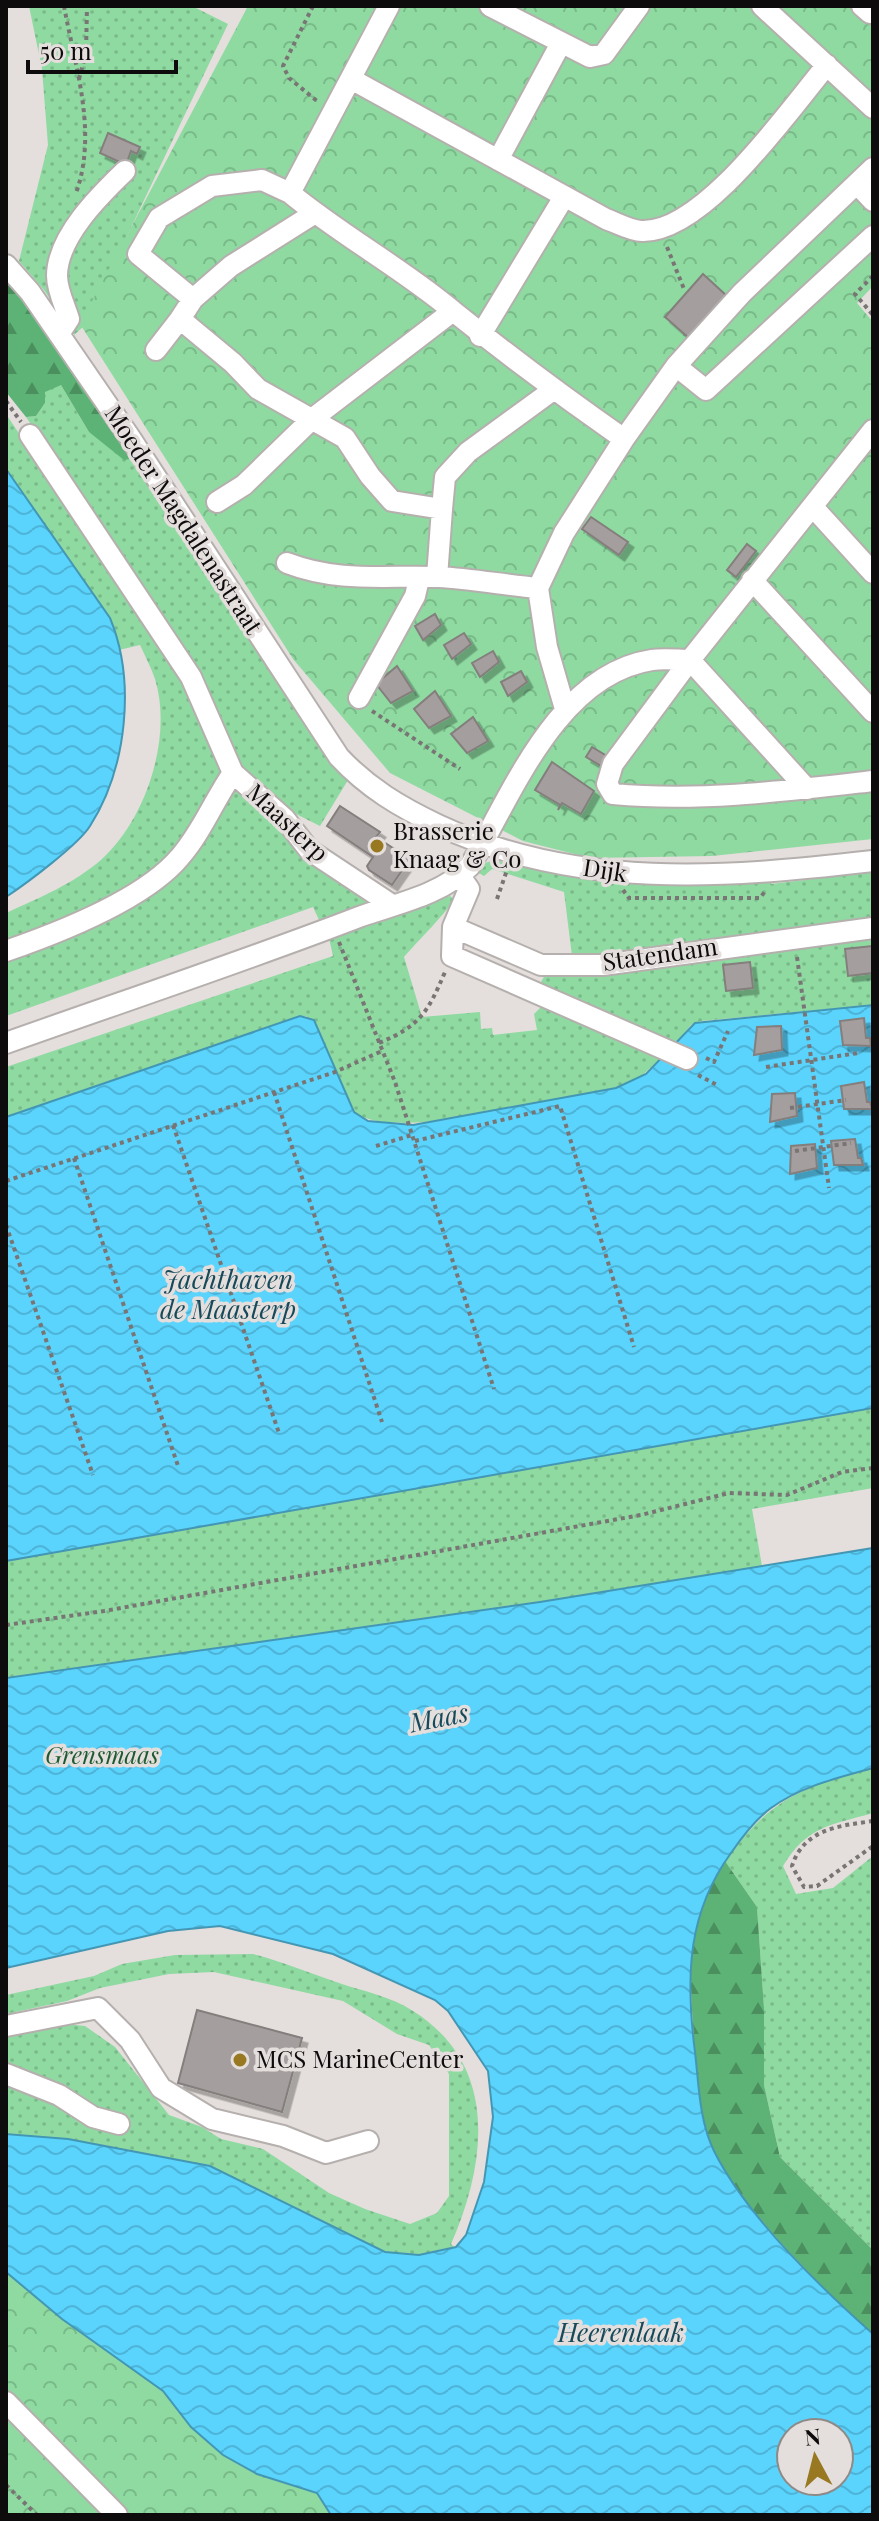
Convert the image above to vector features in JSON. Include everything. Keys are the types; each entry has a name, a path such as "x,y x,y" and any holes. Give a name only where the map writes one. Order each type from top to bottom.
{"street":[{"path":"290,193 389,6"},
{"path":"490,6 590,57 604,54 639,6"},
{"path":"762,6 873,108"},
{"path":"498,160 561,43"},
{"path":"351,79 564,197 606,219 641,232 660,228 722,191 827,65"},
{"path":"565,709 547,647 538,588 564,533 624,439 676,366 742,293 873,168"},
{"path":"59,334 69,319 57,276 59,266 81,213 125,171"},
{"path":"193,299 138,254 159,218 212,186 262,180 290,193 453,311 480,336 553,390 624,439"},
{"path":"857,184 873,201"},
{"path":"480,336 564,197"},
{"path":"156,350 193,299 231,266 315,213"},
{"path":"676,366 706,390 873,236"},
{"name":"Moeder Magdalenastraat","path":"6,265 59,334 339,757 357,776"},
{"path":"217,502 244,485 312,419 453,311"},
{"path":"180,319 233,363 258,389 345,438 370,476 392,501 442,509"},
{"path":"359,698 428,578 445,477 468,452 553,390"},
{"path":"873,430 690,660 613,764 607,784 613,794 728,797 873,781"},
{"path":"30,435 191,677 233,773"},
{"path":"813,507 873,573"},
{"path":"287,563 319,575 428,578 538,588"},
{"path":"752,580 873,712"},
{"path":"6,1043 333,927 460,876 482,845 529,758 565,709 600,682 652,660 690,660 807,789"},
{"name":"Maasterp","path":"6,951 110,905 164,873 191,844 233,773 285,819 309,850 392,905"},
{"name":"Dijk","path":"357,776 410,812 482,845 589,869 646,877 724,877 873,861"},
{"path":"460,876 469,889 453,927 452,956 687,1059"},
{"name":"Statendam","path":"453,927 541,965 603,965 873,928"},
{"path":"6,2026 98,2008 130,2040 161,2088 212,2119 283,2136 326,2153 368,2141"},
{"path":"6,2074 59,2095 93,2117 119,2124"},
{"path":"6,2402 117,2515"}],"path":[{"path":"64,6 86,140 75,195"},
{"path":"78,81 86,53 87,6"},
{"path":"313,6 283,66 289,78 314,100 335,109"},
{"path":"660,228 684,289"},
{"path":"873,276 855,294 873,315"},
{"path":"359,698 377,715 460,769"},
{"path":"497,899 512,852"},
{"path":"333,927 395,1082 494,1389"},
{"path":"379,1043 405,1032 429,1010 452,956"},
{"path":"800,975 829,1188"},
{"path":"714,1062 728,1031"},
{"path":"6,1181 335,1072 382,1051"},
{"path":"766,1067 858,1053"},
{"path":"274,1092 382,1422"},
{"path":"790,1108 846,1100"},
{"path":"415,1141 560,1106 634,1347"},
{"path":"173,1125 279,1433"},
{"path":"376,1146 412,1135"},
{"path":"795,1151 851,1143"},
{"path":"74,1158 178,1466"},
{"path":"6,1225 93,1475"},
{"path":"6,1625 104,1611 641,1515 704,1497 729,1493 787,1495 842,1472 873,1468"},
{"path":"873,1821 827,1830 798,1847 792,1866 804,1887 817,1886 873,1846"},
{"path":"6,2485 37,2515"}],"green space":[{"path":"29,6 192,6 228,24 84,326 74,335 44,290 19,261 48,145 42,69"},
{"path":"248,6 873,6 873,286 857,303 873,322 873,839 712,856 590,858 523,841 390,773 293,659 80,324"},
{"path":"6,272 135,458 124,460 89,432 61,385 45,392 45,403 36,416 26,417 6,392"},
{"path":"52,385 61,385 89,432 135,458 324,755 348,780 320,826 280,806 245,775 197,670 26,417 36,416 45,403 44,392"},
{"path":"6,414 179,673 223,773 188,841 126,893 6,947 6,913 56,889 102,859 131,822 152,776 158,751 160,702 155,679 140,645 119,650 110,618 6,469"},
{"path":"234,787 371,900 372,905 320,922 313,907 6,1016 6,954 138,894"},
{"path":"493,860 616,884 619,880 661,885 773,880 771,884 873,872 873,1005 701,1021 691,1025 674,1045 540,984 546,973 573,964 564,892 492,869 484,876 477,872 483,864"},
{"path":"450,896 454,899 451,904 404,957 422,1017 480,1012 481,1029 492,1028 493,1035 537,1030 534,1014 544,1004 662,1057 635,1082 616,1088 440,1121 403,1123 374,1120 354,1112 306,1016 6,1117 6,1067 333,956 329,938"},
{"path":"873,1408 873,1488 752,1509 762,1566 540,1602 6,1678 6,1561"},
{"path":"873,1768 873,1813 821,1829 801,1843 783,1866 796,1894 833,1888 873,1856 873,2250 780,2157 764,2085 764,2008 757,1907 725,1861 757,1823 789,1798 806,1789"},
{"path":"725,1861 757,1907 764,2008 764,2085 780,2157 873,2250 873,2334 776,2238 730,2179 704,2128 695,2063 691,1958 704,1903"},
{"path":"253,1954 404,2006 441,2033 460,2059 472,2087 478,2117 472,2181 451,2244 454,2247 419,2255 385,2252 129,2151 68,2139 6,2134 6,2033 65,2024 85,2026 115,2047 169,2115 202,2127 221,2139 263,2149 329,2193 365,2209 410,2224 437,2213 449,2196 449,2074 429,2045 397,2034 343,2001 214,1972 169,1974 100,1988 67,2001 6,2014 6,1995 94,1976 122,1964 175,1955"},
{"path":"6,2272 62,2319 163,2391 191,2427 223,2455 257,2474 317,2493 331,2515 6,2515"}],"water":[{"path":"6,469 110,618 123,669 125,696 124,724 112,778 90,826 64,853 6,897"},
{"name":"Jachthaven de Maasterp","path":"873,1005 873,1408 6,1561 6,1117 300,1016 314,1020 354,1112 368,1121 413,1125 616,1088 646,1074 695,1023"},
{"path":"873,1548 873,1768 820,1784 783,1800 765,1812 745,1835 717,1875 706,1898 693,1944 690,1993 700,2099 714,2151 764,2225 830,2295 873,2334 873,2515 331,2515 317,2493 257,2474 223,2455 191,2427 163,2391 62,2319 6,2272 6,2134 68,2139 210,2166 385,2252 419,2255 456,2247 466,2235 484,2182 493,2117 488,2071 448,2011 435,2000 333,1954 220,1926 168,1931 6,1968 6,1678 540,1602"}],"building":[{"path":"108,133 140,147 137,154 131,151 126,165 100,153"},
{"path":"703,274 728,297 690,339 665,317"},
{"path":"591,517 628,542 619,555 582,529"},
{"path":"747,544 756,551 736,577 727,570"},
{"path":"435,614 441,625 423,640 415,626"},
{"path":"464,633 471,644 452,659 444,645"},
{"path":"493,651 499,662 480,677 472,663"},
{"path":"397,666 413,691 391,703 376,684"},
{"path":"521,671 527,682 508,696 501,682"},
{"path":"435,691 451,716 429,728 414,709"},
{"path":"473,717 488,741 467,753 451,734"},
{"path":"592,747 607,756 601,766 586,757"},
{"path":"552,762 594,791 581,814 562,803 558,810 560,805 535,790"},
{"path":"340,806 380,832 376,837 410,859 392,885 369,870 367,866 373,857 327,826"},
{"path":"872,946 873,973 848,976 845,949"},
{"path":"750,962 753,988 726,991 723,965"},
{"path":"864,1018 866,1038 870,1038 871,1046 843,1045 840,1021"},
{"path":"781,1026 782,1050 754,1055 757,1027"},
{"path":"864,1082 867,1102 870,1102 872,1109 844,1109 841,1086"},
{"path":"795,1093 797,1116 770,1122 772,1094"},
{"path":"855,1139 858,1158 861,1158 863,1165 834,1165 831,1141"},
{"path":"815,1144 817,1168 790,1174 791,1146"},
{"name":"MCS MarineCenter","path":"197,2010 302,2038 282,2112 178,2083"}],"place":[{"name":"Brasserie Knaag & Co","path":"377,846"},
{"name":"MCS MarineCenter","path":"240,2060"}],"water label":[{"name":"Maas","path":"439,1718"},
{"name":"Heerenlaak","path":"621,2333"}],"park label":[{"name":"Grensmaas","path":"102,1756"}]}
